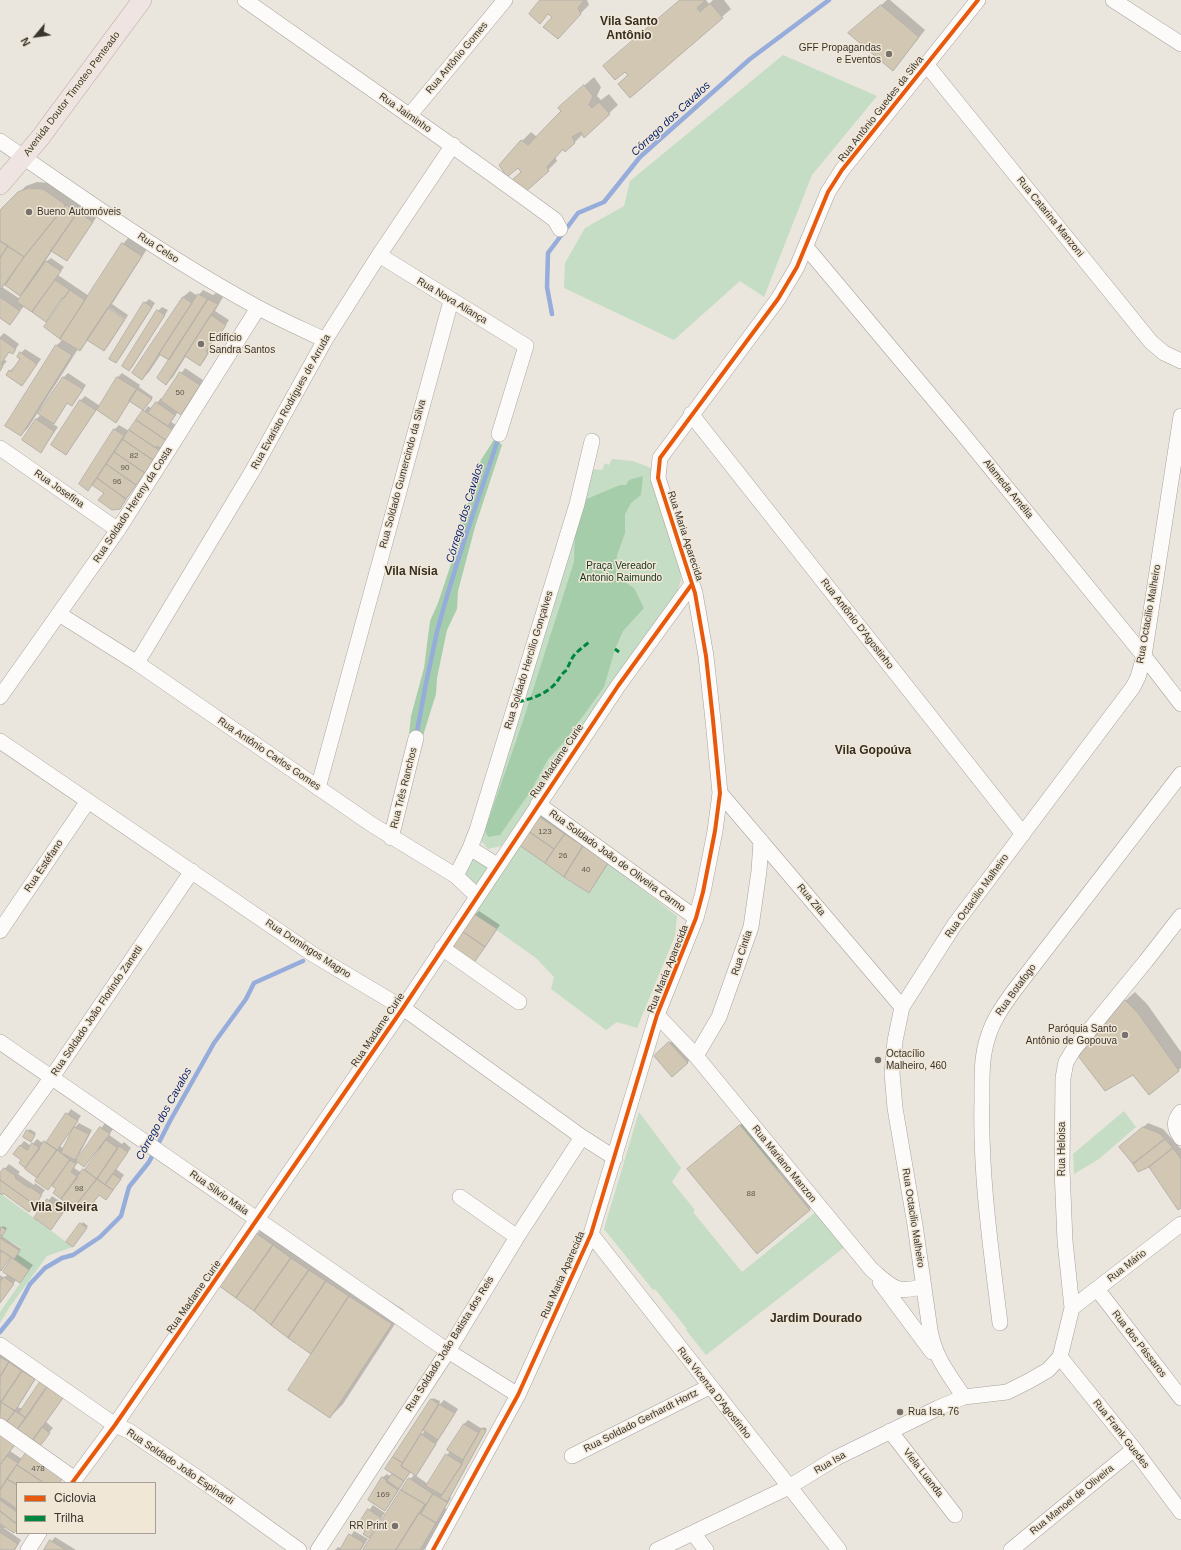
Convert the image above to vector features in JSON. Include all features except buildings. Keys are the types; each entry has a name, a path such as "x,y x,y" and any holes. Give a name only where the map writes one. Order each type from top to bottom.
{"main road":[{"name":"Avenida Doutor Timoteo Penteado","path":"0,185 24,158 142,0"}],"street":[{"name":"Rua Jaiminho","path":"245,0 452,145 555,220 560,229"},
{"name":"Rua Antônio Gomes","path":"409,116 505,0"},
{"name":"Rua Antônio Guedes da Silva","path":"691,414 778,299 797,268 828,192 842,170 978,0"},
{"path":"1113,0 1181,44"},
{"name":"Rua Catarina Manzoni","path":"926,64 1150,342 1164,353 1181,361"},
{"name":"Rua Celso","path":"0,141 113,219 205,278 258,308 325,340"},
{"name":"Rua Evaristo Rodrigues de Arruda","path":"137,663 253,470 325,340 378,256 452,145"},
{"name":"Alameda Amélia","path":"806,247 1144,656 1181,704"},
{"name":"Rua Nova Aliança","path":"378,256 526,346 499,434"},
{"name":"Alameda Amélia","path":"797,268 816,270 832,277"},
{"name":"Rua Soldado Gumercindo da Silva","path":"318,788 451,301"},
{"name":"Rua Soldado Hereny da Costa","path":"0,697 118,530 258,308"},
{"name":"Rua Maria Aparecida","path":"433,1550 518,1395 590,1234 615,1158 657,1015 696,918 712,844 720,793 706,656 692,584 660,483 658,469 663,451 691,414"},
{"name":"Rua Antônio D'Agostinho","path":"691,414 1023,834"},
{"name":"Rua Octacilio Malheiro","path":"964,1397 939,1361 932,1345 915,1225 895,1108 892,1073 895,1041 902,1007 955,924 1129,694 1138,676 1144,656 1181,416"},
{"name":"Rua Soldado Hercilio Gonçalves","path":"456,876 470,848 577,504 592,441"},
{"name":"Rua Josefina","path":"0,448 118,530"},
{"name":"Rua Madame Curie","path":"74,1481 115,1425 258,1220 618,686 692,584"},
{"name":"Rua Antônio Carlos Gomes","path":"59,614 137,663 391,838 456,876 477,896"},
{"name":"Rua Três Ranchos","path":"391,838 416,738"},
{"name":"Rua Domingos Magno","path":"0,741 314,955 402,1008 582,1137 615,1158"},
{"name":"Rua Botafogo","path":"1000,1323 984,1189 982,1066 987,1038 996,1016 1013,992 1181,774"},
{"name":"Rua Zita","path":"720,793 902,1007"},
{"name":"Rua Estéfano","path":"0,931 88,801"},
{"name":"Rua Soldado João de Oliveira Carmo","path":"538,804 696,918"},
{"name":"Rua Cintia","path":"696,1056 719,1017 751,927 759,871 761,841"},
{"path":"470,848 497,865"},
{"name":"Rua Soldado João Florindo Zanetti","path":"0,1149 52,1077 192,871"},
{"name":"Rua Heloisa","path":"1060,1357 1072,1308 1065,1241 1062,1169 1063,1078 1066,1062 1074,1049 1181,916"},
{"path":"442,948 519,1002"},
{"name":"Rua Mariano Manzon","path":"657,1015 696,1056 871,1269 891,1286 898,1289 906,1291 924,1286"},
{"name":"Rua Silvio Maia","path":"0,1042 448,1351 518,1395"},
{"path":"1181,1112 1176,1117 1175,1127 1181,1138"},
{"name":"Rua Soldado João Batista dos Reis","path":"318,1550 448,1351 517,1237 582,1137"},
{"path":"460,1197 517,1237"},
{"name":"Rua Mário","path":"1072,1308 1181,1224"},
{"name":"Rua Vicenza D'Agostinho","path":"590,1234 839,1550"},
{"path":"871,1269 939,1361"},
{"name":"Rua dos Pássaros","path":"1097,1289 1181,1398"},
{"name":"Rua Soldado João Espinardi","path":"0,1345 115,1425 129,1431 148,1444 299,1550"},
{"name":"Rua Isa","path":"657,1550 789,1488 836,1458 964,1397 1007,1392 1029,1382 1048,1370 1060,1357"},
{"name":"Rua Frank Guedes","path":"1060,1357 1181,1512"},
{"name":"Rua Soldado Gerhardt Hortz","path":"572,1456 709,1386"},
{"path":"0,1426 74,1481"},
{"name":"Viela Luanda","path":"890,1431 956,1515"},
{"name":"Rua Manoel de Oliveira","path":"1010,1550 1134,1450"},
{"path":"693,1533 706,1550"},
{"path":"28,1550 38,1534"}],"green space":[{"path":"783,55 877,96 812,175 764,297 740,281 674,340 564,288 565,263 585,228 624,206 630,181"},
{"path":"495,438 502,445 475,527 458,591 457,609 447,630 437,678 436,694 422,739 416,738 409,734 411,716 424,668 430,621 438,603 455,552 461,518 468,503 481,460"},
{"name":"Praça Vereador Antonio Raimundo","path":"612,459 633,461 651,468 652,478 680,565 681,580 677,593 501,846 488,849 481,841 591,469 602,470 605,463 609,465"},
{"name":"Praça Vereador Antonio Raimundo","path":"643,476 641,495 631,503 625,514 625,533 617,555 616,575 634,588 644,608 623,631 615,649 604,687 564,742 548,759 530,792 500,835 488,837 485,830 522,724 574,562 575,526 582,501 620,485 626,485 629,480"},
{"path":"516,843 589,893 608,863 677,916 675,936 637,1028 617,1022 606,1030 551,989 554,977 536,958 474,914"},
{"path":"477,858 488,869 477,884 473,884 465,880 463,867 468,860"},
{"path":"1124,1111 1136,1127 1099,1159 1074,1174 1073,1154"},
{"path":"639,1112 681,1168 672,1182 695,1210 693,1212 742,1272 817,1211 846,1246 706,1355 655,1289 653,1290 604,1229"},
{"path":"743,1123 779,1166 776,1169 740,1125"},
{"path":"0,1193 73,1247 47,1256 9,1308 0,1323 0,1312 29,1270 14,1259 21,1248 2,1236 5,1230 0,1226"}],"waterway":[{"name":"Córrego dos Cavalos","path":"552,314 547,287 548,253 578,213 604,202 640,157 750,59 829,0"},
{"name":"Córrego dos Cavalos","path":"416,737 437,632 459,558 499,436"},
{"name":"Córrego dos Cavalos","path":"0,1332 13,1316 30,1284 45,1268 62,1258 73,1255 100,1237 121,1216 129,1187 149,1162 170,1121 214,1043 246,999 254,983 303,961"}],"marked path":[{"path":"518,702 537,696 555,684 567,670 573,656 590,641"},
{"path":"615,649 619,652"}],"cycle path":[{"path":"433,1550 518,1395 591,1234 657,1015 696,918 703,892 715,831 720,793 713,720 706,656 695,593 658,478 660,458 778,299 797,267 828,192 842,170 978,0"},
{"path":"73,1482 115,1425 403,1008 618,686 692,584"}],"place":[{"name":"GFF Propagandas e Eventos","path":"889,54"},
{"name":"Bueno Automóveis","path":"29,212"},
{"name":"Edifício Sandra Santos","path":"201,344"},
{"name":"Paróquia Santo Antônio de Gopouva","path":"1125,1035"},
{"name":"Octacílio Malheiro, 460","path":"878,1060"},
{"name":"Rua Isa, 76","path":"900,1412"},
{"name":"RR Print","path":"395,1526"}],"district":[{"name":"Vila Santo Antônio","path":"629,29"},
{"name":"Vila Nísia","path":"411,572"},
{"name":"Vila Gopoúva","path":"873,751"},
{"name":"Vila Silveira","path":"64,1208"},
{"name":"Jardim Dourado","path":"816,1319"}]}
